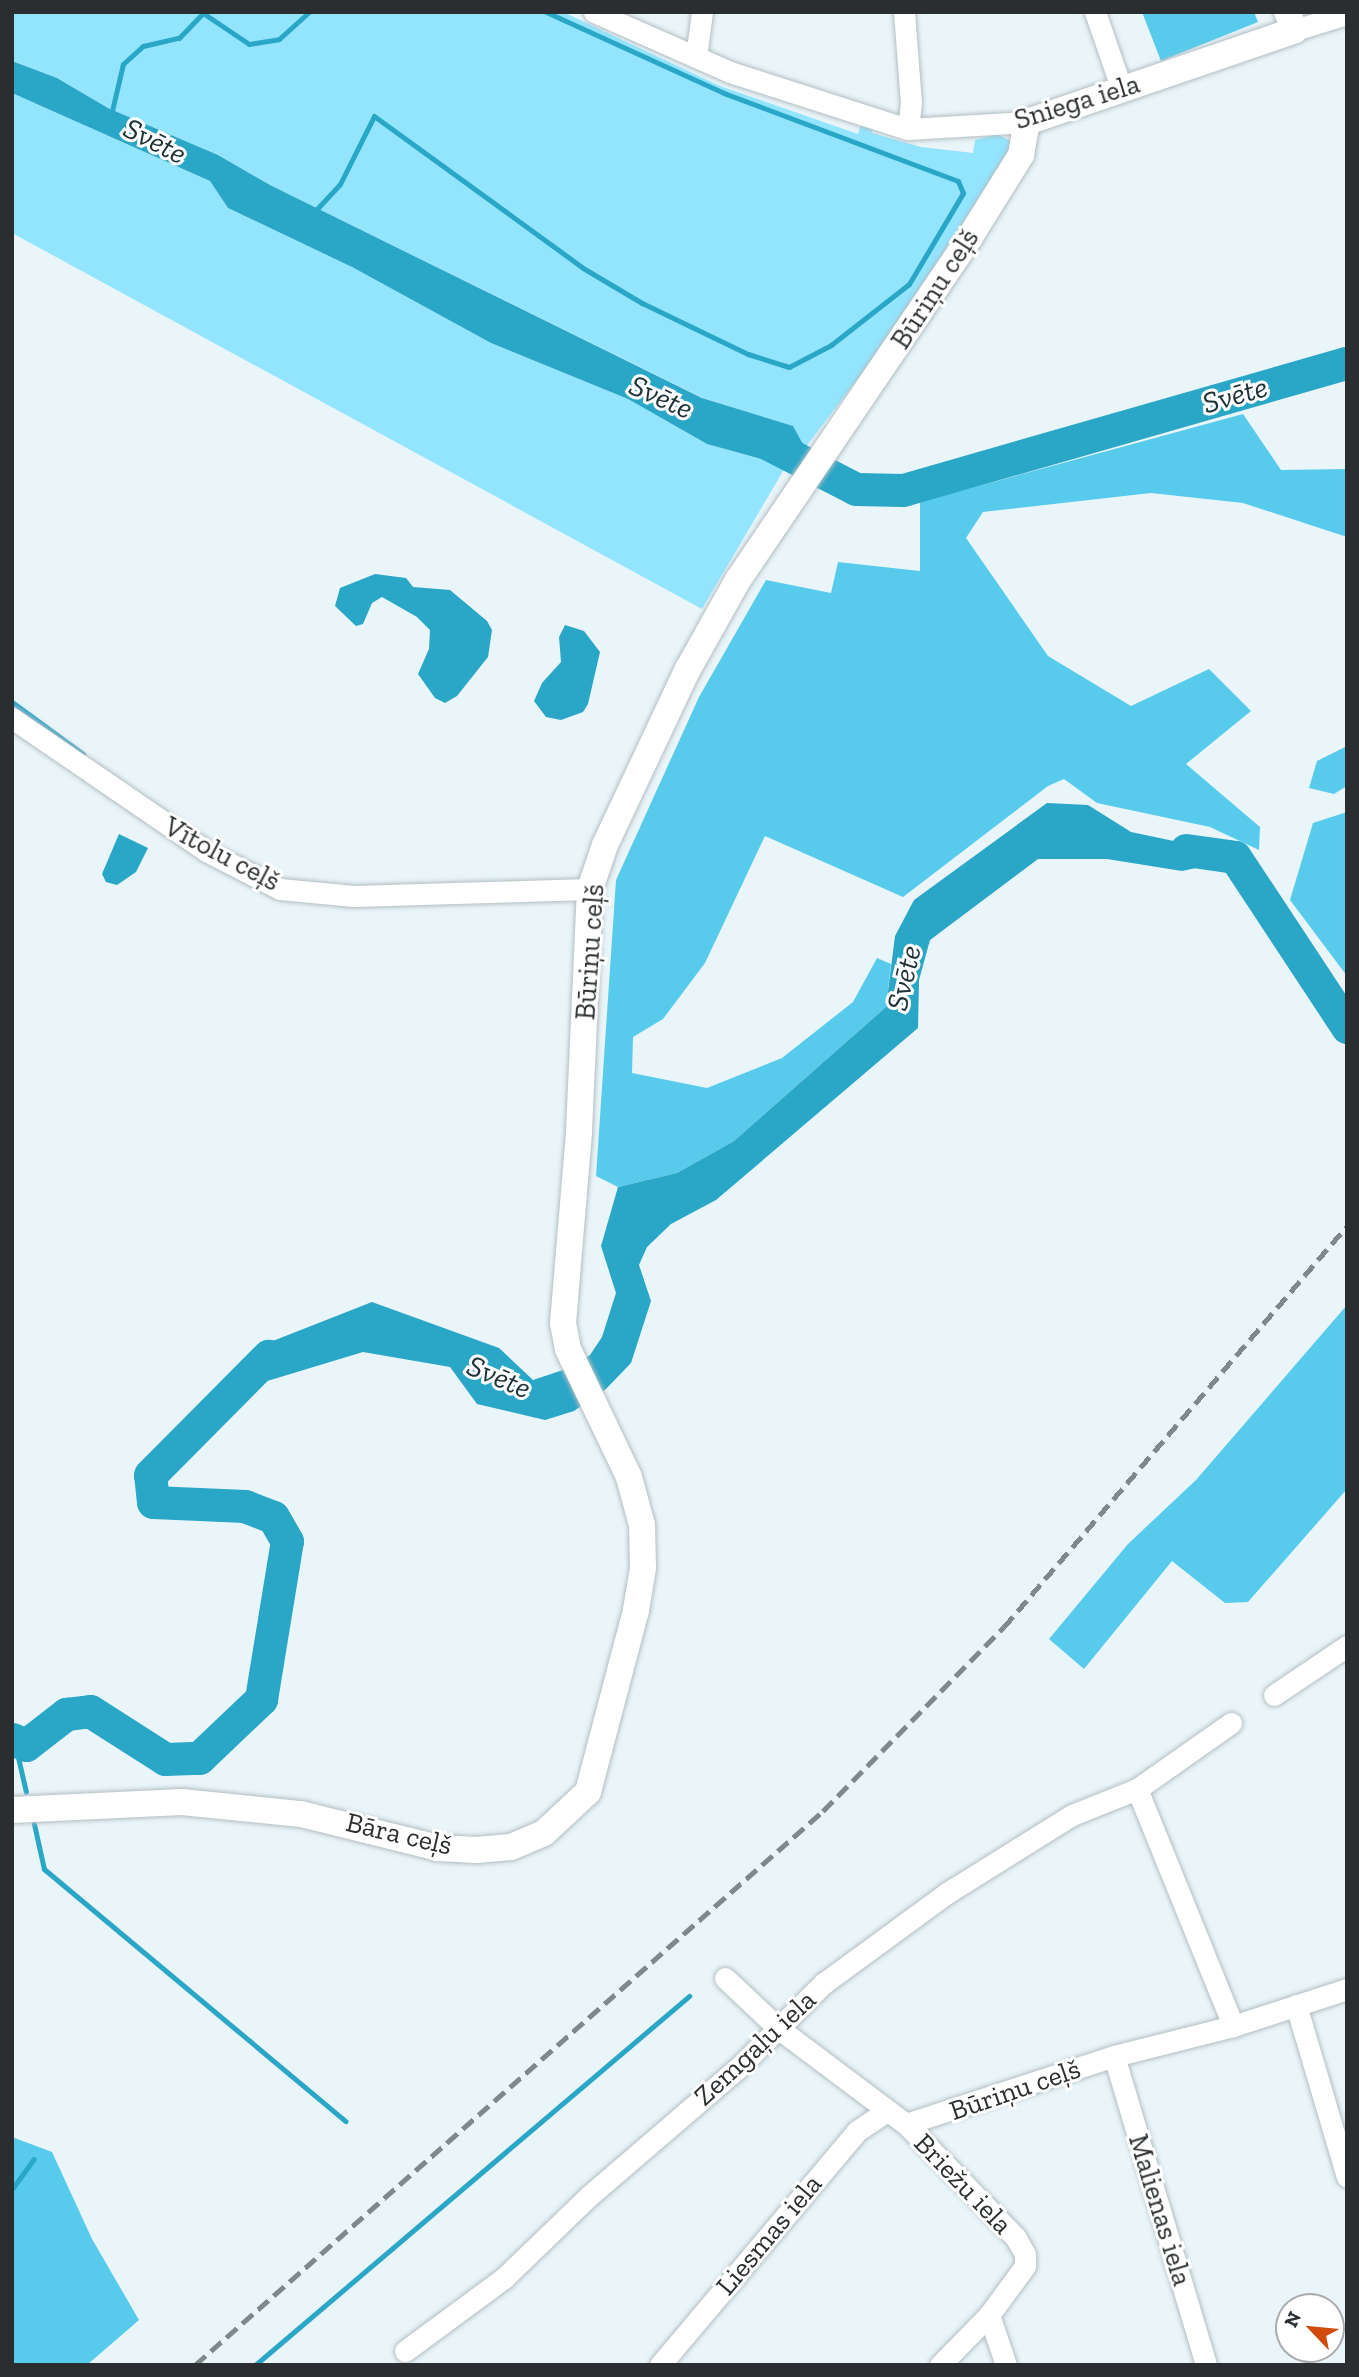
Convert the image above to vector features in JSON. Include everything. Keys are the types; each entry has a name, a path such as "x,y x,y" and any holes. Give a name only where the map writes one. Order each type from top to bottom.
{"street":[{"name":"Sniega iela","path":"594,12 696,57 908,129 1027,122 1122,90 1291,21"},
{"path":"696,57 702,12"},
{"path":"904,12 911,102 908,129"},
{"path":"1095,12 1122,90"},
{"path":"1291,21 1347,13"},
{"name":"Būriņu ceļš","path":"602,1418 568,1349 563,1323 580,1117 590,889 605,845 688,669 738,580 1021,155 1027,122"},
{"name":"Vītolu ceļš","path":"12,718 185,838 280,889 354,896 590,889"},
{"name":"Bāra ceļš","path":"12,1810 181,1802 301,1814 438,1848 476,1850 511,1847 544,1833 588,1792 643,1569 642,1525 633,1494 602,1418"},
{"path":"1273,1695 1347,1646"},
{"name":"Zemgaļu iela","path":"405,2351 503,2278 824,1983 947,1893 1072,1815 1137,1790 1231,1723"},
{"path":"1137,1790 1233,2026"},
{"path":"725,1978 778,2028 884,2112 906,2124"},
{"name":"Būriņu ceļš","path":"906,2124 1114,2056 1233,2026 1347,1989"},
{"path":"1296,2006 1347,2177"},
{"name":"Malienas iela","path":"1114,2056 1206,2365"},
{"name":"Liesmas iela","path":"660,2365 857,2132 884,2112"},
{"name":"Briežu iela","path":"906,2124 1016,2238 1026,2254 1025,2266 989,2315 940,2365"},
{"path":"989,2315 1006,2365"}],"shaded area":[{"path":"12,12 563,12 720,86 858,134 861,124 873,128 872,133 921,147 973,153 975,140 997,134 1009,140 1013,147 875,356 805,448 792,426 703,398 270,185 218,155 108,108 57,78 12,61"},
{"path":"1142,12 1254,12 1258,22 1161,61"},
{"path":"12,93 210,181 228,208 352,267 491,343 628,399 707,444 786,466 702,609 12,233"},
{"path":"1243,414 1281,470 1347,469 1347,537 1243,503 1151,493 983,512 966,538 1048,656 1131,706 1209,669 1251,711 1186,764 1260,827 1259,850 1210,827 1097,803 1064,779 1048,786 903,897 765,836 705,963 663,1019 633,1037 632,1073 707,1088 782,1058 853,1002 877,958 891,964 886,1007 734,1141 677,1173 618,1187 596,1176 616,880 699,697 766,580 831,593 838,562 920,571 920,502"},
{"path":"1347,746 1347,786 1334,794 1309,788 1317,761"},
{"path":"1347,812 1347,976 1290,900 1313,823"},
{"path":"1347,1305 1347,1489 1248,1602 1225,1603 1172,1561 1084,1669 1049,1639 1128,1544 1196,1480"},
{"path":"12,2137 52,2152 92,2239 139,2320 87,2365 12,2365"}],"water":[{"path":"12,61 57,78 108,108 218,155 270,185 702,398 793,426 805,448 795,463 786,466 707,444 628,399 491,343 352,267 228,208 210,181 12,93"},
{"path":"375,574 406,578 413,587 450,590 487,621 492,630 488,657 457,696 445,703 435,698 418,674 429,649 430,630 417,617 382,597 372,603 363,624 356,626 335,606 340,588"},
{"path":"565,625 584,631 600,652 588,704 583,712 561,720 546,717 534,701 542,683 561,662 559,637"},
{"path":"1047,803 1088,805 1131,832 1226,852 1233,860 1182,871 1107,859 1038,859 930,940 919,980 918,1028 716,1200 671,1224 647,1247 639,1265 651,1301 631,1363 606,1389 574,1411 545,1420 477,1404 450,1367 363,1352 241,1389 232,1379 260,1346 372,1302 499,1348 533,1380 572,1367 590,1355 602,1337 616,1293 601,1246 618,1187 677,1173 734,1141 886,1007 895,936 914,900"},
{"path":"119,834 148,848 136,872 117,885 106,882 102,874"}],"waterway":[{"path":"111,115 123,64 143,46 179,38 203,13 249,44 279,39 309,12"},
{"path":"314,212 340,184 374,116 583,268 642,303 748,354 789,367 831,345 909,284 963,193 958,181 724,93 546,12"},
{"name":"Svēte","path":"757,438 856,489 903,490 1347,363"},
{"path":"12,702 83,754"},
{"name":"Svēte","path":"1186,850 1235,857 1347,1027"},
{"name":"Svēte","path":"12,1739 26,1745 66,1714 90,1711 165,1759 199,1758 261,1699 287,1541 273,1517 245,1506 153,1502 150,1475 268,1356"},
{"path":"14,1740 26,1792"},
{"path":"34,1824 44,1869 345,2121"},
{"path":"255,2365 689,1996"},
{"path":"12,2189 34,2159"}],"railway":[{"path":"195,2365 823,1811 1004,1627 1347,1226"}]}
